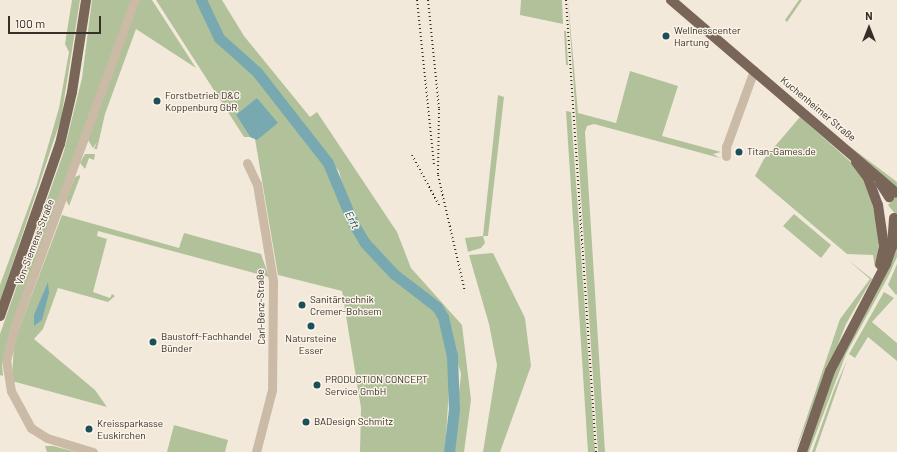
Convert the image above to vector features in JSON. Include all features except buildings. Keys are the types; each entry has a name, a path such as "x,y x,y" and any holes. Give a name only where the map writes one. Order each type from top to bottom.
{"main road":[{"path":"0,316 60,144 76,71 86,0"},
{"name":"Kuchenheimer Straße","path":"671,0 837,139 867,166 894,194"},
{"path":"837,139 872,186 884,240 879,267 848,323 847,336"},
{"path":"802,452 830,370 847,336 881,278 895,244 896,219 886,210 894,194"}],"street":[{"name":"Von-Siemens-Straße","path":"93,452 47,438 31,428 11,392 6,361 12,335 135,0"},
{"path":"726,156 726,147 754,70"},
{"name":"Carl-Benz-Straße","path":"247,163 257,184 273,281 272,390 256,452"}],"green space":[{"path":"72,0 80,0 61,119 0,301 0,285 37,184 59,108 69,52 65,44"},
{"path":"92,0 132,0 2,363 3,376 0,375 0,334 64,151 82,78"},
{"path":"139,0 152,0 196,68 136,29 105,114 97,149 94,149 97,142 93,148 88,140"},
{"path":"156,0 197,0 223,46 255,75 329,165 345,212 362,243 392,275 436,309 447,334 451,357 445,452 360,452 361,408 342,291 278,275 255,139 278,123 236,115 250,137 244,137"},
{"path":"205,0 222,0 244,36 310,117 317,112 397,232 411,268 462,325 471,400 464,452 453,452 461,374 445,316 435,301 416,290 366,242 348,206 339,171 258,70 220,33"},
{"path":"521,0 562,0 563,24 520,15"},
{"path":"568,0 578,113 616,123 630,71 678,86 662,136 721,152 713,154 720,158 594,124 587,126 585,132 605,452 598,452"},
{"path":"799,0 802,0 787,22 785,20"},
{"path":"564,31 566,31 568,65 566,65"},
{"path":"498,95 504,97 488,236 483,236"},
{"path":"566,111 571,112 595,452 588,452"},
{"path":"800,117 853,164 868,187 880,236 875,268 873,255 847,254 755,176 764,159"},
{"path":"849,146 897,182 897,188 891,185"},
{"path":"85,154 95,154 94,160 89,158 85,169 80,163"},
{"path":"80,175 69,206 66,200 75,177"},
{"path":"897,195 897,216 888,205"},
{"path":"794,214 831,245 821,258 783,226"},
{"path":"62,215 179,248 184,233 261,254 269,277 98,231 97,236 107,239 93,292 110,298 112,294 115,296 108,302 58,288 43,329 34,339 95,390 107,407 12,381 14,342"},
{"path":"483,236 485,243 481,248 468,252 465,238"},
{"path":"897,246 897,257 889,275 846,354 809,452 805,452 834,371"},
{"path":"493,253 525,318 531,366 500,452 483,452 497,365 489,324 469,255"},
{"path":"848,260 872,279 846,324 795,452 840,319 870,279"},
{"path":"897,264 897,294 896,295 888,285"},
{"path":"884,292 894,298 872,322 897,343 897,361 868,337 855,358 849,354"},
{"path":"847,360 815,452 812,452 834,390"},
{"path":"174,425 228,440 225,452 167,452"},
{"path":"45,446 53,446 76,452 47,452"}],"water":[{"path":"257,98 278,123 257,140 250,137 236,115"},
{"path":"48,282 49,293 42,320 34,326 34,315"}],"waterway":[{"name":"Erft","path":"201,0 219,38 257,72 328,163 353,223 365,243 394,274 437,307 443,317 452,355 454,409 449,452"}],"railway":[{"path":"417,0 434,165"},
{"path":"428,0 439,109 438,175 465,292"},
{"path":"566,0 596,452"},
{"path":"412,155 440,207"}],"place":[{"name":"Wellnesscenter Hartung","path":"666,36"},
{"name":"Forstbetrieb D&C Koppenburg GbR","path":"157,101"},
{"name":"Titan-Games.de","path":"739,152"},
{"name":"Sanitärtechnik Cremer-Bohsem","path":"302,305"},
{"name":"Natursteine Esser","path":"311,326"},
{"name":"Baustoff-Fachhandel Bünder","path":"153,342"},
{"name":"PRODUCTION CONCEPT Service GmbH","path":"317,385"},
{"name":"BADesign Schmitz","path":"306,422"},
{"name":"Kreissparkasse Euskirchen","path":"89,429"}]}
